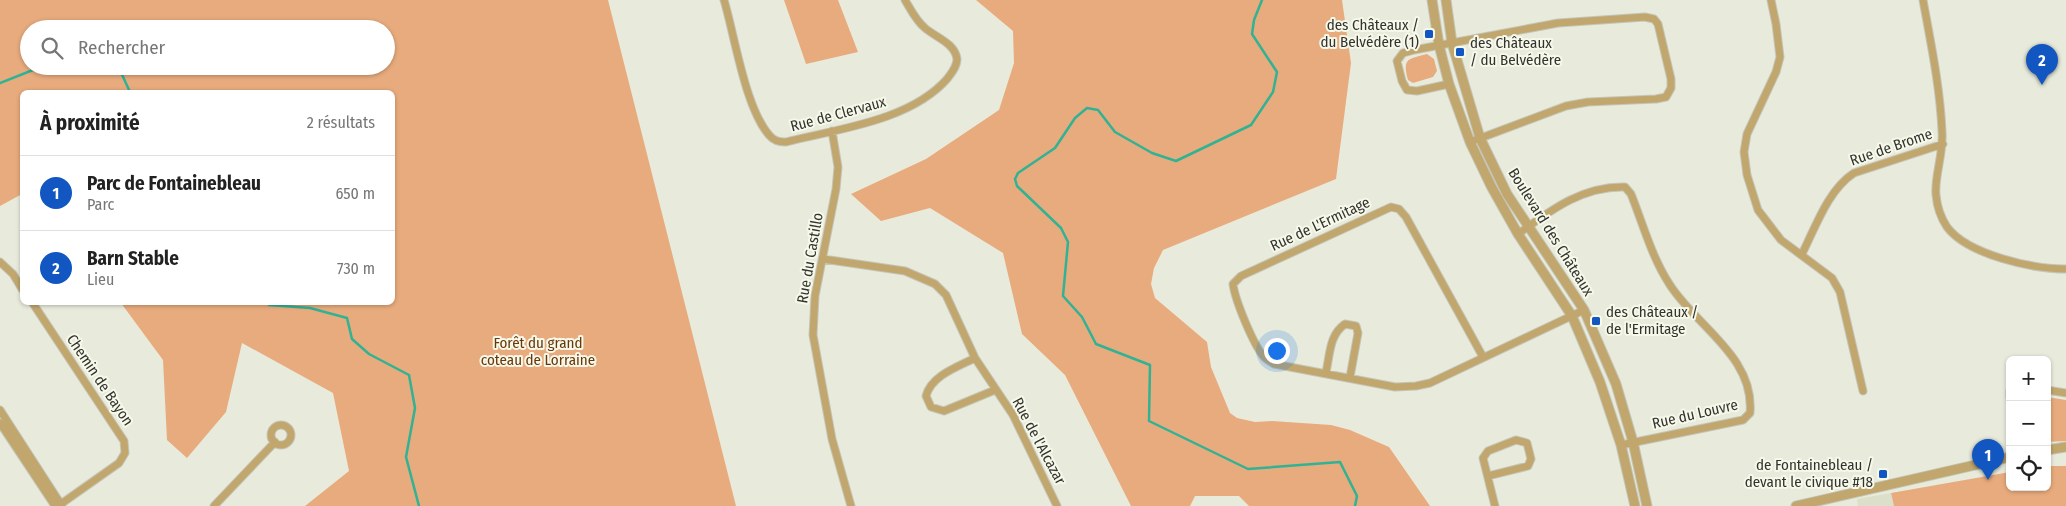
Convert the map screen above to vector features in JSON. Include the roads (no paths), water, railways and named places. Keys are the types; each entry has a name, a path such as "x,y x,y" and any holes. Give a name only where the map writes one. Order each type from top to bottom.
{"street":[{"name":"Rue de Clervaux","path":"724,0 750,100 770,136 777,142 786,142 892,115 926,98 953,72 957,60 953,50 945,42 924,28 906,0"},
{"name":"Boulevard des Châteaux","path":"1432,0 1439,45 1449,84 1470,142 1490,186 1518,234 1572,316 1600,382 1621,445 1635,506"},
{"name":"Boulevard des Châteaux","path":"1446,0 1452,43 1480,138 1507,194 1584,310 1616,384 1633,442 1647,506"},
{"path":"1770,0 1776,24 1780,57 1776,72 1747,134 1744,152 1747,175 1758,210 1781,240 1832,278 1840,292 1863,391"},
{"path":"1923,0 1940,96 1943,144 1935,193 1938,209 1948,227 1964,242 1996,256 2046,269 2066,269"},
{"path":"1449,84 1417,91 1407,90 1402,81 1397,61 1402,53 1558,23 1645,17 1654,19 1658,24 1671,79 1671,88 1666,97 1588,102 1566,106 1470,142"},
{"name":"Rue du Castillo","path":"832,131 838,167 836,189 815,296 813,334 832,439 851,506"},
{"name":"Rue de Brome","path":"1802,254 1833,192 1842,181 1854,173 1943,144"},
{"name":"Rue du Louvre","path":"1518,234 1563,203 1588,192 1611,187 1625,187 1631,194 1660,268 1669,285 1682,303 1737,361 1746,378 1752,402 1750,413 1743,420 1621,445"},
{"name":"Rue de L'Ermitage","path":"1483,357 1406,217 1399,209 1392,207 1241,276 1233,284 1234,294 1258,347 1266,359 1274,364 1326,372 1395,387 1430,383 1584,310"},
{"name":"Rue de l'Alcazar","path":"823,259 905,271 935,284 946,295 975,358 1013,415 1057,506"},
{"path":"0,262 13,274 20,285"},
{"name":"Chemin de Bayon","path":"34,305 124,441 125,453 120,463 59,506"},
{"path":"1326,372 1333,338 1337,330 1345,324 1356,326 1358,333 1350,377"},
{"name":"Rue de l'Alcazar","path":"975,358 936,379 928,386 926,396 931,407 944,411 995,390"},
{"path":"2051,391 2066,393"},
{"path":"0,410 59,506"},
{"path":"0,423 59,506"},
{"path":"1488,476 1528,466 1531,460 1528,443 1516,440 1488,451 1482,458 1495,506"},
{"path":"214,506 275,442"},
{"path":"2051,449 2066,447"},
{"path":"1796,506 2006,458"}],"waterway":[{"path":"1262,0 1254,20 1252,34 1277,72 1273,92 1251,125 1176,161 1152,153 1115,132 1098,110 1087,108 1075,118 1055,148 1018,173 1015,179 1017,186 1061,228 1068,242 1063,296 1082,317 1096,344 1150,365 1149,421 1248,469 1340,462 1357,496 1355,506"},
{"path":"0,83 20,75"},
{"path":"122,75 129,90"},
{"path":"269,305 310,308 347,318 352,339 369,354 409,375 415,408 406,457 419,506"}],"place":[{"name":"des Châteaux / du Belvédère (1)","path":"1429,34"},
{"name":"des Châteaux / du Belvédère","path":"1460,52"},
{"name":"Barn Stable","path":"2042,85"},
{"name":"des Châteaux / de l'Ermitage","path":"1596,321"},
{"name":"de Fontainebleau / devant le civique #18","path":"1883,474"},
{"name":"Parc de Fontainebleau","path":"1988,480"}],"park label":[{"name":"Forêt du grand coteau de Lorraine","path":"538,352"}]}
